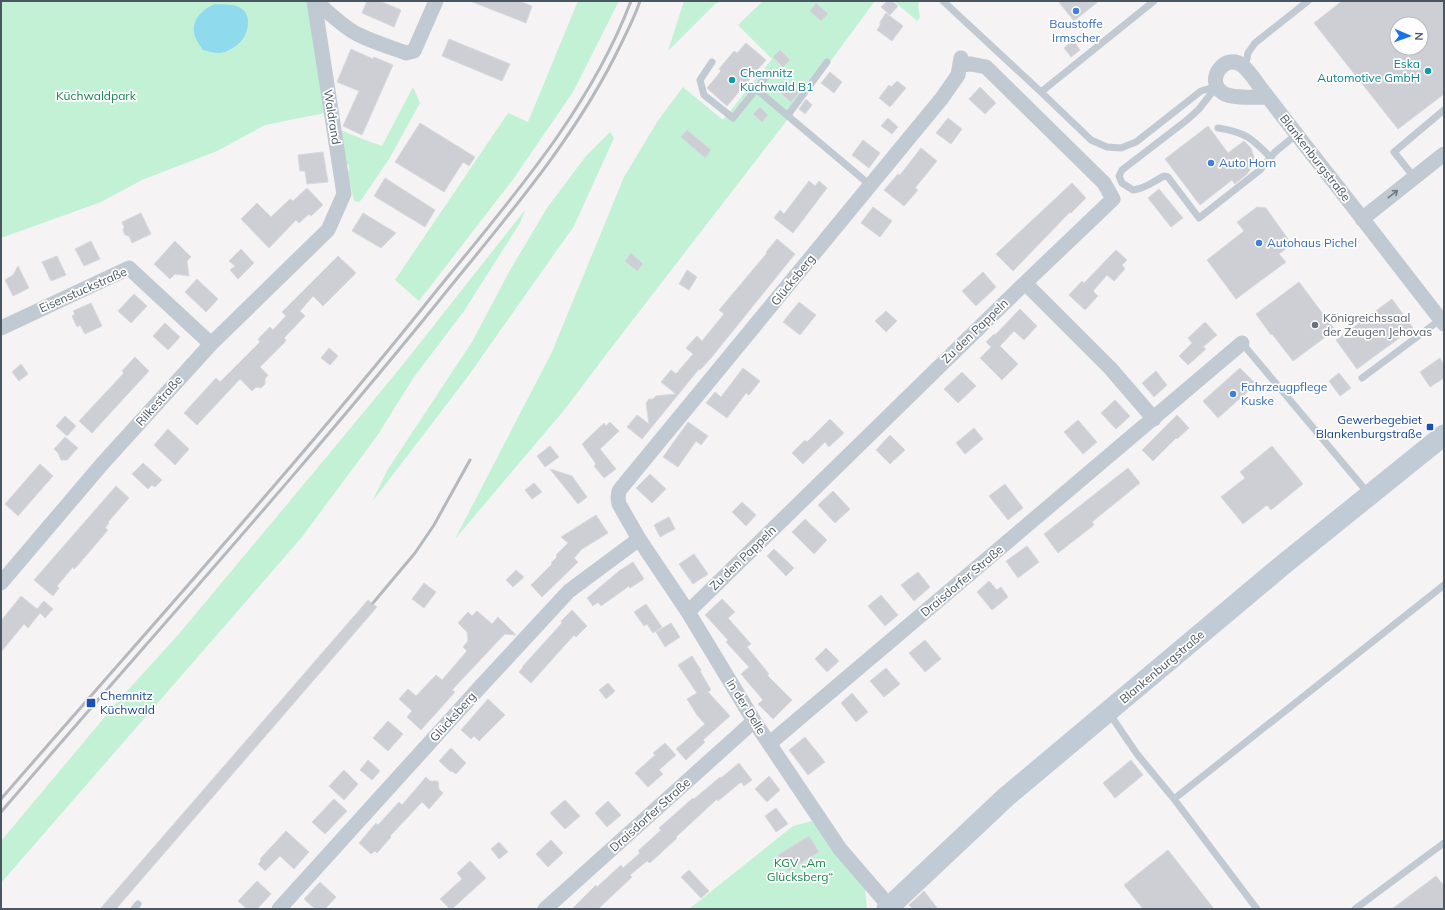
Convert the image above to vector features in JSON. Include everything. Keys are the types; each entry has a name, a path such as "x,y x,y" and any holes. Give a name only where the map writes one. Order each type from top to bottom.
{"main road":[{"name":"Blankenburgstraße","path":"890,908 1006,797 1284,564 1444,435"}],"street":[{"path":"315,1 342,25 356,34 371,41 410,53 414,51 436,1"},
{"name":"Waldrand","path":"315,1 344,194 328,230"},
{"name":"Glücksberg","path":"618,497 622,487 942,98 958,76 960,62"},
{"name":"Zu den Pappeln","path":"688,612 1113,199 1104,183 986,67 960,62"},
{"path":"1245,68 1234,62 1229,62 1222,66 1216,75 1217,86 1220,91 1228,95 1268,97"},
{"name":"Blankenburgstraße","path":"1245,68 1362,219 1443,320"},
{"path":"1362,219 1444,154"},
{"name":"Rilkestraße","path":"1,583 102,464 211,344 328,230"},
{"name":"Eisenstuckstraße","path":"1,328 129,268 211,344"},
{"path":"1025,283 1111,368 1154,419"},
{"name":"Draisdorfer Straße","path":"770,743 1242,343"},
{"name":"In der Delle","path":"618,497 619,504 638,539 688,612 754,721 840,848 890,908"},
{"name":"Glücksberg","path":"279,909 480,686 569,591 638,539"},
{"name":"Draisdorfer Straße","path":"545,909 754,721"}],"lane":[{"path":"943,1 1092,140 1106,147 1121,148 1136,142 1201,91 1217,86"},
{"path":"1041,92 1154,1"},
{"path":"1245,68 1248,53 1255,43 1308,1"},
{"path":"712,62 700,80 704,95 733,118 770,72"},
{"path":"788,115 827,62"},
{"path":"1217,86 1199,110 1122,170 1119,176 1122,183 1133,190 1149,186 1164,176 1168,177 1199,218 1260,170 1275,152 1297,134"},
{"path":"756,89 870,185"},
{"path":"1414,177 1394,152 1444,110"},
{"path":"1218,128 1234,130 1256,141 1270,158"},
{"path":"1362,378 1443,320"},
{"name":"Draisdorfer Straße","path":"1242,343 1369,495"},
{"path":"1174,799 1444,585"},
{"path":"1108,712 1138,754 1257,909"},
{"path":"1355,909 1444,843"}],"green space":[{"name":"Küchwaldpark","path":"1,1 312,1 330,112 265,125 217,151 142,180 101,202 1,238"},
{"path":"578,1 619,1 573,92 514,178 419,301 395,280 508,113 528,122"},
{"path":"684,1 722,1 715,4 668,51"},
{"path":"763,1 875,1 781,128 565,409 455,539 552,352 624,177 657,122 683,87 723,120 772,59 738,25"},
{"path":"894,1 919,1 918,7 920,17 917,21"},
{"path":"413,87 420,103 389,159 362,199 359,202 354,201 348,174 349,166 344,161 338,129 382,146"},
{"path":"610,132 614,138 574,226 466,379 372,502 388,469 472,342 509,272 547,208 586,156"},
{"path":"525,210 520,223 464,311 414,377 377,436 302,537 1,883 1,841 119,700 178,635 329,454 401,367"},
{"name":"KGV „Am Glücksberg“","path":"812,821 865,888 867,909 689,909 793,826"}],"water":[{"path":"215,4 239,7 245,12 248,19 246,33 242,40 233,48 221,53 203,50 194,33 197,18 201,13"}],"building":[{"path":"367,1 380,1 401,10 394,27 362,13"},
{"path":"470,1 519,1 532,6 526,23"},
{"path":"887,1 892,1 898,6 890,15 881,7"},
{"name":"Baustoffe Irmscher","path":"1058,1 1099,1 1074,21"},
{"path":"1342,1 1444,1 1444,94 1398,129 1314,23"},
{"path":"816,3 828,14 821,21 810,11"},
{"path":"886,13 903,26 892,41 877,30"},
{"path":"449,39 510,64 502,81 442,56"},
{"path":"1073,40 1080,50 1071,57 1064,48"},
{"name":"Chemnitz Küchwald B1","path":"746,43 766,60 727,106 707,88 721,71 719,69 734,51 737,53"},
{"path":"351,49 373,59 374,57 393,65 362,135 343,126 359,91 337,82"},
{"path":"780,50 790,60 783,67 773,57"},
{"path":"830,72 842,82 834,93 821,83"},
{"path":"786,80 799,92 791,102 777,90"},
{"path":"897,81 906,88 890,107 879,98 889,85 891,87"},
{"path":"980,87 996,103 985,114 969,99"},
{"path":"806,99 812,105 805,114 799,109"},
{"path":"760,107 768,115 762,122 753,114"},
{"path":"888,118 898,127 892,134 881,126"},
{"path":"948,118 962,129 951,144 936,133"},
{"path":"420,123 475,157 469,166 463,162 444,192 395,162"},
{"name":"Auto Horn","path":"1208,126 1228,153 1244,141 1251,148 1254,157 1252,167 1247,174 1235,184 1232,180 1200,205 1165,159"},
{"path":"687,130 711,150 705,158 681,137"},
{"path":"863,140 880,153 869,168 852,155"},
{"path":"921,148 937,161 915,188 918,190 904,206 884,190 898,174 900,175"},
{"path":"323,152 328,182 307,184 305,171 300,171 298,155"},
{"path":"385,178 435,210 425,227 374,196"},
{"path":"809,181 815,186 819,181 827,188 793,233 774,218 780,210 784,214"},
{"path":"1072,183 1086,198 1071,213 1070,212 1013,271 996,254"},
{"path":"307,188 323,205 311,216 309,214 299,223 296,220 269,248 241,219 257,203 271,217 290,199 293,201"},
{"path":"1159,189 1183,218 1171,227 1148,198"},
{"path":"873,207 892,221 880,237 861,223"},
{"name":"Autohaus Pichel","path":"1257,207 1266,208 1288,239 1288,247 1279,254 1286,262 1236,299 1207,260 1244,231 1237,222"},
{"path":"141,213 151,234 132,243 129,236 125,235 122,222"},
{"path":"363,213 396,233 381,248 352,231"},
{"path":"777,239 795,254 711,358 700,370 699,369 642,439 627,427 637,415 649,424 646,403 649,399 653,399 656,396 676,394 661,382 671,370 676,374 693,354 686,348 697,336 702,341 724,314 719,310"},
{"path":"91,241 100,259 84,266 75,249"},
{"path":"175,241 191,257 187,261 189,276 175,274 170,279 154,264"},
{"path":"241,249 254,263 238,279 230,270 235,266 229,261"},
{"path":"1116,250 1127,260 1122,265 1125,269 1114,281 1107,275 1093,291 1098,296 1085,310 1069,295 1082,281 1084,283"},
{"path":"631,253 643,264 637,271 625,261"},
{"path":"57,256 66,275 51,281 42,262"},
{"path":"338,256 356,273 323,306 313,296 300,311 305,316 284,338 286,340 285,342 260,367 268,375 265,379 265,384 261,388 256,387 252,391 240,379 197,425 184,413 216,378 220,382 260,342 258,339 270,327 273,330 286,316 282,312"},
{"path":"18,266 29,288 13,296 5,280 13,275"},
{"path":"687,270 697,277 689,290 679,284"},
{"path":"983,272 996,287 976,306 962,291"},
{"path":"197,279 218,299 206,312 185,292"},
{"name":"Königreichssaal der Zeugen Jehovas","path":"1299,282 1335,330 1293,361 1272,334 1271,335 1256,314"},
{"path":"134,294 147,306 131,323 118,311"},
{"path":"1392,299 1413,328 1357,369 1336,340"},
{"path":"799,302 816,315 800,335 783,322"},
{"path":"91,303 102,326 85,334 80,325 77,327 72,316 75,314 73,311"},
{"path":"1020,309 1037,326 1024,340 1014,331 1000,346 1018,364 1002,380 980,358 991,347 986,342 994,334 995,335"},
{"path":"886,311 897,321 886,332 875,321"},
{"path":"1205,322 1217,335 1203,347 1206,349 1188,365 1179,356 1192,343 1188,338"},
{"path":"165,323 180,337 168,350 153,336"},
{"path":"329,348 338,356 330,365 321,358"},
{"path":"135,357 149,371 92,433 79,421 124,373 122,371"},
{"path":"1440,358 1444,365 1444,378 1430,387 1420,372"},
{"path":"21,364 28,374 19,381 12,372"},
{"path":"743,368 760,381 749,395 746,393 727,418 706,403 715,392 721,397"},
{"path":"1240,368 1256,384 1218,418 1203,401"},
{"path":"1156,371 1167,385 1154,397 1142,383"},
{"path":"962,372 976,386 958,403 944,389"},
{"path":"1339,373 1351,388 1340,396 1329,381"},
{"path":"1115,400 1130,416 1116,429 1101,413"},
{"path":"1177,415 1189,428 1177,439 1176,438 1153,461 1142,450"},
{"path":"65,416 76,426 67,436 56,426"},
{"path":"830,419 844,433 829,447 825,442 803,464 792,453 805,440 807,442"},
{"path":"1078,420 1097,442 1083,454 1064,432"},
{"path":"610,422 619,431 600,449 616,469 604,478 594,466 596,464 582,444 604,423 606,426"},
{"path":"688,422 708,436 701,445 696,441 678,467 663,457"},
{"path":"974,428 983,439 965,454 956,443"},
{"path":"168,429 189,449 175,465 154,445"},
{"path":"890,435 905,450 890,464 876,450"},
{"path":"65,437 78,448 67,460 61,460 58,453 54,449"},
{"path":"550,446 559,457 545,467 537,456"},
{"path":"1272,446 1303,484 1271,510 1267,505 1243,524 1221,497 1245,478 1240,472"},
{"path":"143,463 162,480 155,487 152,485 148,489 132,474"},
{"path":"40,464 53,476 18,516 5,504"},
{"path":"1128,468 1140,483 1092,522 1094,525 1058,553 1044,534"},
{"path":"550,469 572,476 587,497 578,504"},
{"path":"650,474 666,489 652,503 636,488"},
{"path":"534,483 542,492 532,499 525,490"},
{"path":"1005,484 1023,508 1008,520 989,496"},
{"path":"116,486 129,498 108,522 109,523 105,528 108,530 78,565 74,569 73,567 57,586 59,588 53,596 34,580"},
{"path":"833,491 850,509 835,523 818,505"},
{"path":"742,502 756,515 746,526 732,512"},
{"path":"596,515 608,533 582,549 574,558 578,562 542,597 531,585 552,564 551,563 557,557 556,555 568,543 561,537"},
{"path":"669,517 675,529 660,537 654,525"},
{"path":"805,519 827,540 814,554 792,532"},
{"path":"1027,546 1039,562 1018,578 1006,561"},
{"path":"774,549 794,568 786,576 767,556"},
{"path":"694,554 708,574 693,584 679,564"},
{"path":"633,562 644,579 630,588 629,586 601,606 598,602 593,606 587,598 619,571"},
{"path":"516,570 524,577 513,587 506,580"},
{"path":"918,572 930,587 914,601 901,585"},
{"path":"989,581 997,590 1001,587 1008,597 992,610 977,592"},
{"path":"424,583 436,592 424,608 412,599"},
{"path":"881,595 898,615 885,626 868,606"},
{"path":"21,596 37,609 44,601 53,609 45,618 40,613 28,628 24,624 1,652 1,621"},
{"path":"722,599 735,612 728,618 751,644 747,647 769,674 767,675 792,700 773,719 758,704 763,700 741,674 749,667 726,642 728,640 705,615"},
{"path":"368,600 377,607 116,909 100,909"},
{"path":"646,604 662,627 653,633 647,624 644,626 634,612"},
{"path":"572,610 587,626 576,637 574,635 531,683 519,672 562,623 561,621"},
{"path":"477,611 492,624 498,617 516,635 505,634 498,641 452,690 455,692 421,730 407,717 412,711 399,699 408,689 416,696 436,675 442,680 467,651 463,647 468,641 467,632 458,623 468,612 472,616"},
{"path":"671,623 680,637 665,647 656,632"},
{"path":"925,640 941,659 925,672 909,653"},
{"path":"826,648 839,661 827,672 815,659"},
{"path":"692,656 711,690 708,692 730,716 703,740 705,742 686,760 676,749 705,724 697,715 687,699 697,693 678,665"},
{"path":"886,668 900,684 884,697 870,681"},
{"path":"608,683 615,691 606,699 599,690"},
{"path":"852,693 868,712 856,722 841,703"},
{"path":"488,699 505,715 479,741 474,736 471,739 461,730"},
{"path":"388,721 403,734 388,751 373,738"},
{"path":"805,737 825,762 808,775 789,750"},
{"path":"665,743 676,755 659,770 663,774 648,787 635,773 655,755 653,753"},
{"path":"451,748 466,763 456,774 452,771 451,772 439,761"},
{"path":"368,760 380,771 372,780 360,770"},
{"path":"1131,760 1143,775 1115,798 1103,783"},
{"path":"739,763 752,780 744,786 741,782 718,801 717,799 650,863 647,861 630,875 632,877 598,909 572,909 596,885 597,887 621,865 623,868 640,853 638,851 661,830 659,828 693,798 694,799"},
{"path":"344,770 358,784 344,800 329,786"},
{"path":"769,776 780,790 767,802 755,789"},
{"path":"426,777 430,781 438,781 439,789 443,793 429,809 422,802 390,836 391,837 377,853 375,851 371,854 359,843 376,823 378,825 399,802 402,805"},
{"path":"334,799 347,811 325,834 312,822"},
{"path":"565,800 580,816 565,829 550,813"},
{"path":"608,801 621,815 607,827 595,813"},
{"path":"776,808 788,824 776,832 765,816"},
{"path":"286,831 309,852 294,869 280,856 265,871 258,864 261,861 260,859"},
{"path":"809,836 819,852 788,871 778,855"},
{"path":"551,840 563,853 548,867 536,854"},
{"path":"499,842 508,852 499,859 491,849"},
{"path":"1168,850 1214,909 1143,909 1124,885"},
{"path":"470,861 486,878 452,909 450,909 440,899 462,879 457,873"},
{"path":"689,870 709,891 701,898 681,877"},
{"path":"1436,876 1444,886 1444,909 1392,909"},
{"path":"257,881 271,894 257,909 247,909 238,901"},
{"path":"320,882 336,897 325,909 315,909 304,899"},
{"path":"924,891 938,909 913,909 909,905"}],"railway":[{"path":"1,799 215,554 374,368 512,198 567,123 591,84 613,43 631,1"},
{"path":"1,812 331,431 513,210 560,146 603,79 634,18 640,1"},
{"path":"373,603 415,553 434,525 470,460"}],"place":[{"name":"Baustoffe Irmscher","path":"1076,11"},
{"name":"Eska Automotive GmbH","path":"1428,71"},
{"name":"Chemnitz Küchwald B1","path":"732,80"},
{"name":"Auto Horn","path":"1211,163"},
{"name":"Autohaus Pichel","path":"1259,243"},
{"name":"Königreichssaal der Zeugen Jehovas","path":"1315,325"},
{"name":"Fahrzeugpflege Kuske","path":"1233,394"},
{"name":"Gewerbegebiet Blankenburgstraße","path":"1430,427"},
{"name":"Chemnitz Küchwald","path":"91,703"}]}
